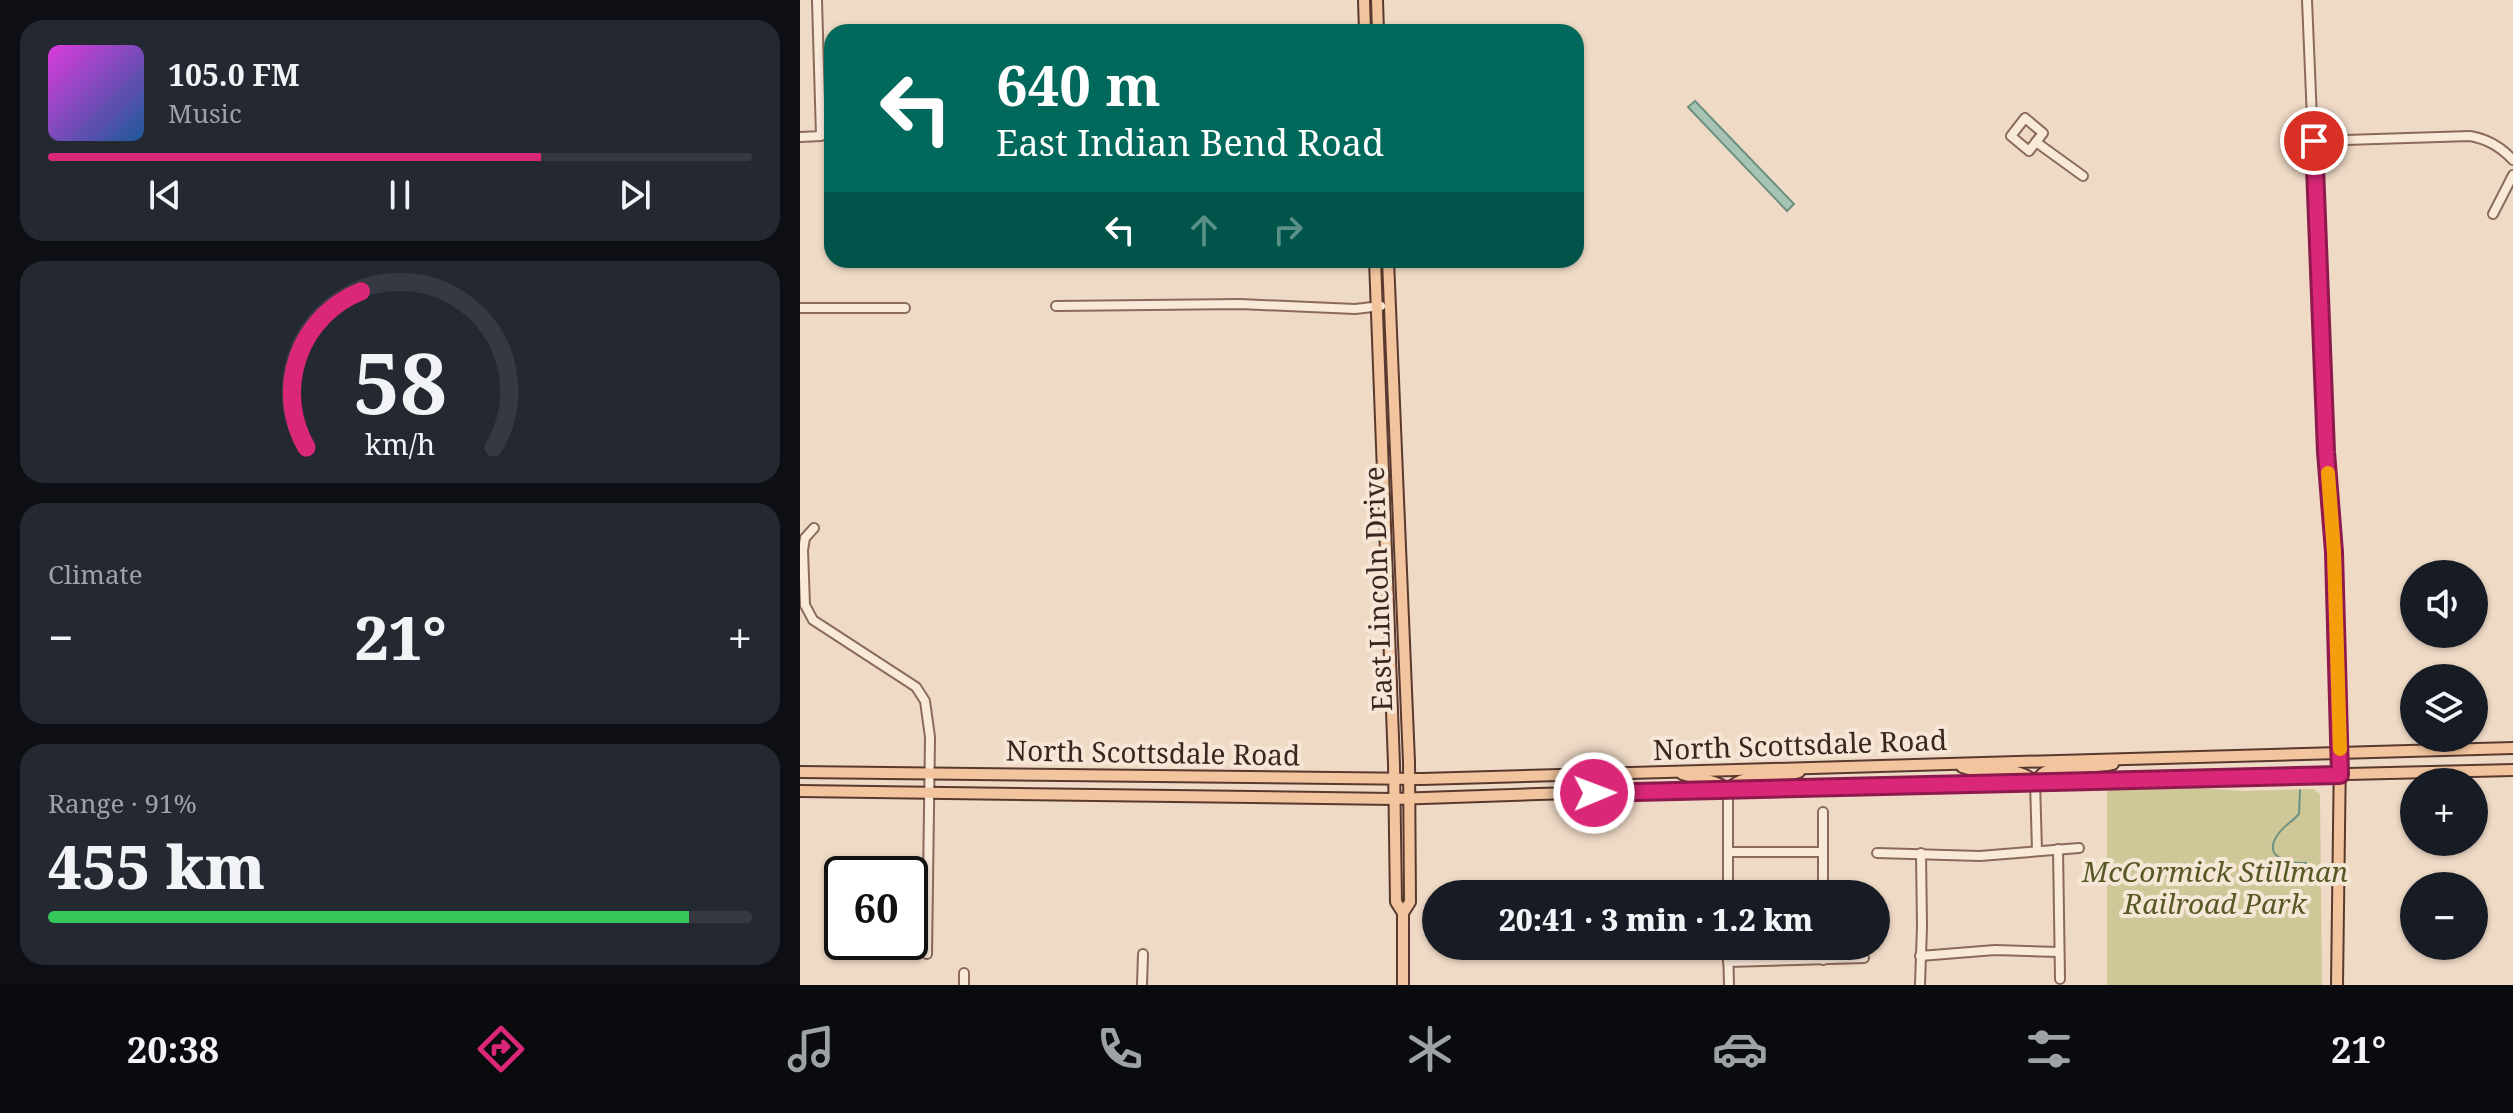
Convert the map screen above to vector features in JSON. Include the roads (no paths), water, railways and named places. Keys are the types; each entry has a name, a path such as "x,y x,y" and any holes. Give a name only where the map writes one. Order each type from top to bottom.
{"main road":[{"path":"1364,0 1365,24"},
{"path":"1377,0 1378,24"},
{"name":"East Lincoln Drive","path":"1375,268 1396,902 1403,913 1403,985"},
{"name":"East Lincoln Drive","path":"1388,268 1409,779 1410,902 1403,913"},
{"name":"North Scottsdale Road","path":"800,772 1409,779 2513,748"},
{"path":"2337,985 2340,752"},
{"path":"1954,764 1976,772 2018,771 2035,782 2042,773 2050,770 2097,768 2126,760"},
{"path":"1676,771 1715,781 1728,790 1742,779 1786,776 1812,768"},
{"name":"North Scottsdale Road","path":"800,791 1409,800 2513,770"},
{"path":"1594,774 1594,793"}],"street":[{"path":"800,137 821,136 817,0"},
{"path":"2307,0 2326,452 2334,552 2340,752"},
{"path":"2314,141 2470,136 2483,138 2503,149 2513,160"},
{"path":"2036,142 2083,176"},
{"path":"2493,214 2513,175"},
{"path":"1056,306 1240,304 1355,309 1390,306"},
{"path":"800,308 905,308"},
{"path":"814,528 805,538 803,550 804,595 808,612 817,625 916,687 925,701 929,774 928,874"},
{"path":"2035,782 2037,850"},
{"path":"1728,790 1728,880"},
{"path":"1823,812 1823,880"},
{"path":"1877,853 1980,856 2079,848"},
{"path":"2058,849 2060,979"},
{"path":"1728,852 1823,852"},
{"path":"1920,984 1921,853"},
{"path":"1920,956 1995,950 2059,952"},
{"path":"1142,985 1143,954"},
{"path":"1729,985 1728,962 1823,960"},
{"path":"964,973 964,985"}],"waterway":[{"path":"2300,790 2299,814 2279,833 2273,848 2285,860 2306,863"}],"park label":[{"name":"McCormick Stillman Railroad Park","path":"2215,887"}]}
